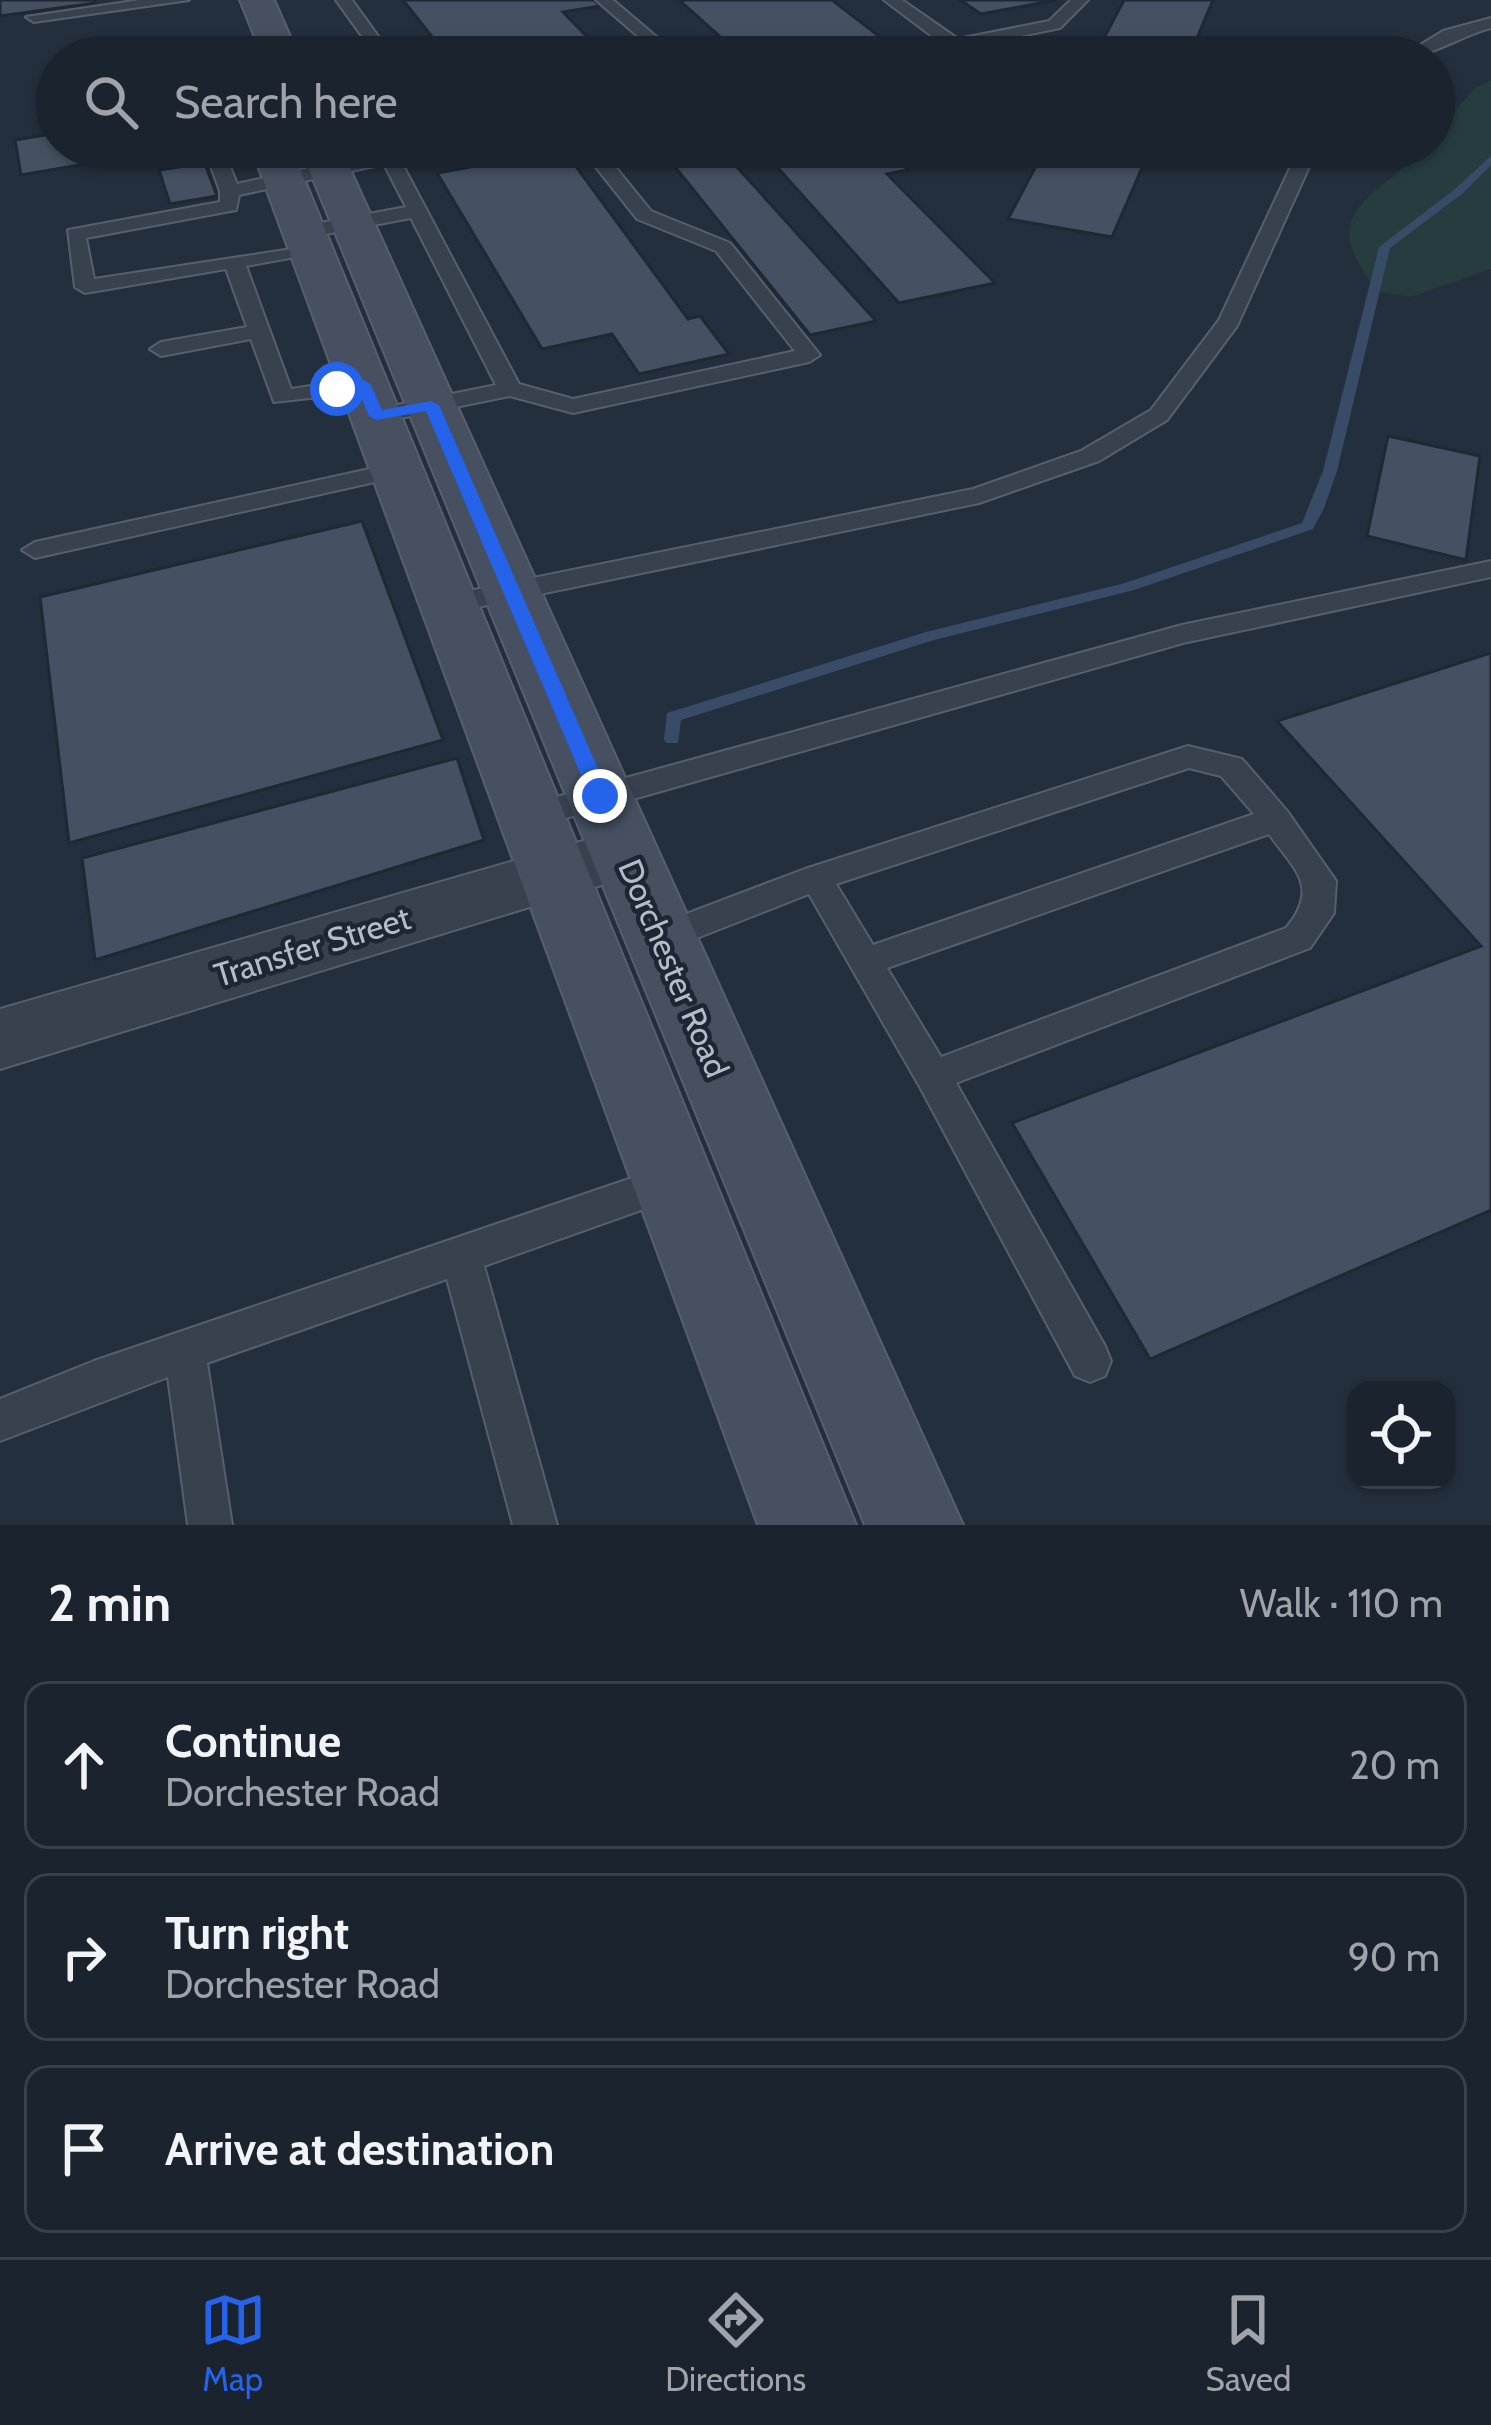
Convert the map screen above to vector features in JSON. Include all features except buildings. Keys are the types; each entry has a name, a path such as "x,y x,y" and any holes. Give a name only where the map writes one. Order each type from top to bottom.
{"main road":[{"path":"256,0 272,36"},
{"name":"Dorchester Road","path":"321,190 392,419 481,598 612,825 914,1525"},
{"name":"Dorchester Road","path":"481,598 543,845 807,1525"}],"street":[{"name":"Transfer Street","path":"0,1039 543,845 612,825"}],"lane":[{"path":"34,17 181,0"},
{"path":"344,0 366,36"},
{"path":"604,0 647,36"},
{"path":"892,0 942,36"},
{"path":"1002,36 1054,26 1080,0"},
{"path":"1446,36 1491,22"},
{"path":"266,168 321,190 510,389"},
{"path":"321,190 234,262 85,287 75,234 321,190 380,168"},
{"path":"34,550 392,419 510,389 573,406 809,355 723,247 644,215 606,168"},
{"path":"481,598 979,495 1090,456 1159,415 1229,321 1299,168"},
{"path":"234,262 282,397 392,419"},
{"path":"161,350 259,331"},
{"path":"612,825 1182,634 1491,569"},
{"path":"661,938 816,878 1173,759 1231,767 1276,818 1320,881 1318,913 1298,938 933,1076"},
{"path":"866,962 1276,818"},
{"path":"816,878 933,1076 1090,1360"},
{"path":"0,1420 673,1181"},
{"path":"460,1256 535,1525"},
{"path":"185,1352 210,1525"}],"green space":[{"path":"1491,80 1491,269 1411,297 1379,292 1350,242 1351,223 1372,194 1403,168 1455,168 1455,111 1475,88"}],"waterway":[{"path":"672,739 673,717 931,636 1129,587 1308,526 1330,471 1385,247 1459,191 1491,159"}],"route":[{"path":"337,389 364,385 376,416 431,405 600,796"}]}
